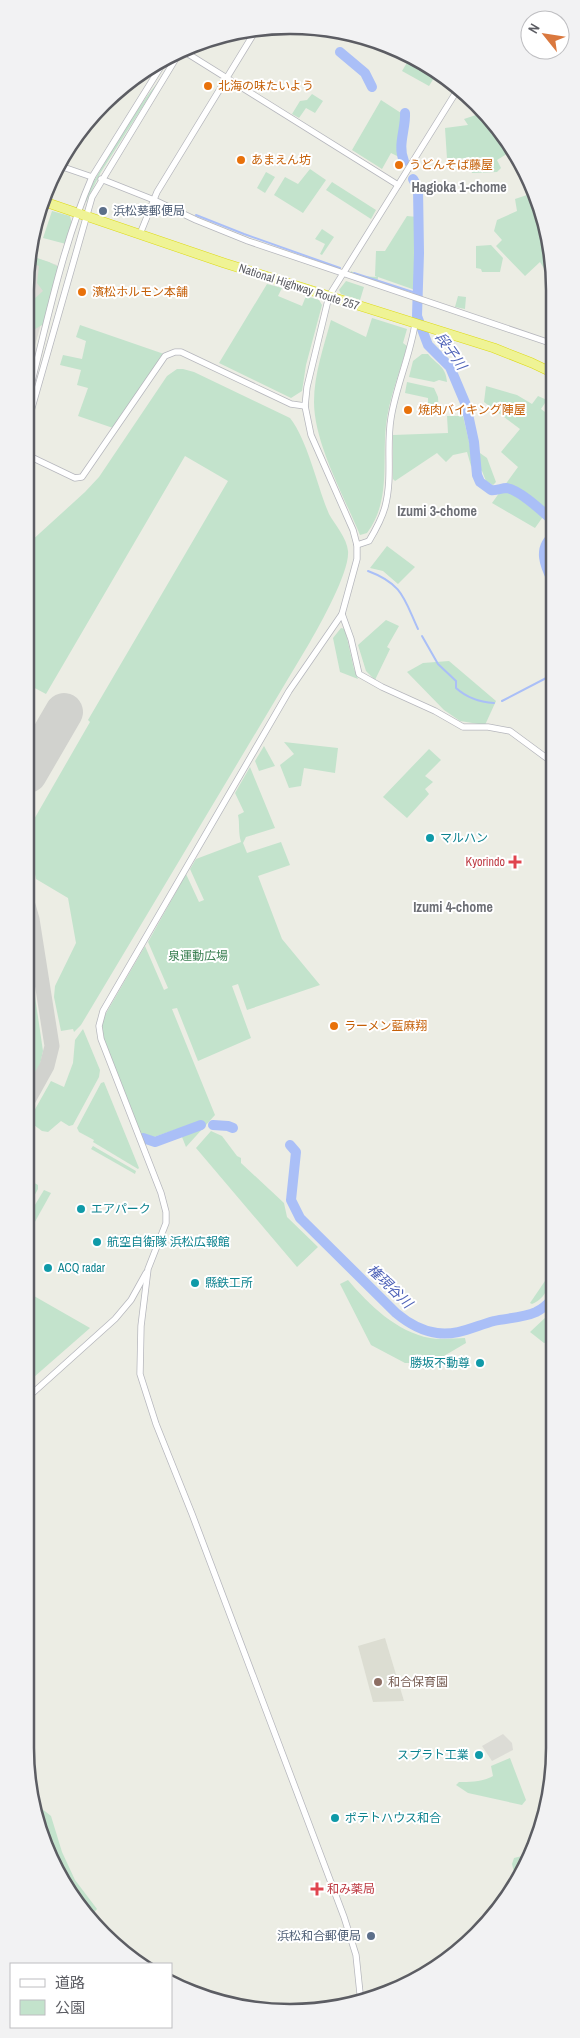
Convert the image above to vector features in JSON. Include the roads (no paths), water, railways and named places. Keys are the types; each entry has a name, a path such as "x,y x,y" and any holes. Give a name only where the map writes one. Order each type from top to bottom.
{"highway":[{"name":"National Highway Route 257","path":"49,203 419,326 494,348 546,370"}],"street":[{"path":"140,234 154,200 252,37"},
{"path":"188,55 398,185"},
{"path":"34,375 82,214 101,179 174,62"},
{"path":"34,402 92,177 160,69"},
{"path":"34,1392 115,1320 132,1300 165,1231 166,1212 161,1192 101,1040 99,1018 289,692 342,614 354,576 357,545 353,530 311,435 305,406 307,388 329,296 455,94"},
{"path":"65,168 92,177"},
{"path":"101,179 248,241 414,299 546,342"},
{"path":"357,545 369,541 386,506 389,485 389,432 392,415 419,326"},
{"path":"34,458 75,478 82,478 165,356 175,352 181,352 291,404 305,406"},
{"path":"342,614 351,639 359,674 463,726 488,727 510,731 546,758"},
{"path":"148,1269 141,1326 140,1374 171,1464 344,1917 356,1955 360,1995"}],"waterway":[{"name":"段子川","path":"340,52 365,73 372,87"},
{"name":"段子川","path":"404,161 401,149 405,113"},
{"name":"段子川","path":"413,179 418,188 419,253 417,316 428,345 450,367 466,405 474,442 477,475 480,482 491,490 511,489 530,501 546,515"},
{"path":"196,215 340,268"},
{"path":"354,273 419,294"},
{"name":"段子川","path":"546,545 544,558 546,566"},
{"path":"368,571 389,581 396,587 418,629"},
{"path":"422,636 438,664 456,681 456,688 473,699 494,703"},
{"path":"502,701 546,678"},
{"name":"権現谷川","path":"143,1138 155,1142 201,1125"},
{"name":"権現谷川","path":"213,1125 233,1128"},
{"name":"権現谷川","path":"290,1145 296,1152 291,1200 300,1218 396,1313 410,1323 431,1332 452,1333 494,1321 531,1314 546,1305"}],"place":[{"name":"北海の味たいよう","path":"208,86"},
{"name":"あまえん坊","path":"241,160"},
{"name":"うどんそば藤屋","path":"399,165"},
{"name":"浜松葵郵便局","path":"103,211"},
{"name":"濱松ホルモン本舗","path":"82,292"},
{"name":"焼肉バイキング陣屋","path":"408,410"},
{"name":"マルハン","path":"430,838"},
{"name":"Kyorindo","path":"515,862"},
{"name":"ラーメン藍麻翔","path":"334,1026"},
{"name":"エアパーク","path":"81,1209"},
{"name":"航空自衛隊 浜松広報館","path":"97,1242"},
{"name":"ACQ radar","path":"48,1268"},
{"name":"縣鉄工所","path":"195,1283"},
{"name":"勝坂不動尊","path":"480,1363"},
{"name":"和合保育園","path":"378,1682"},
{"name":"スプラト工業","path":"479,1755"},
{"name":"ポテトハウス和合","path":"335,1818"},
{"name":"和み薬局","path":"317,1889"},
{"name":"浜松和合郵便局","path":"371,1936"}],"district":[{"name":"Hagioka 1-chome","path":"459,187"},
{"name":"Izumi 3-chome","path":"437,511"},
{"name":"Izumi 4-chome","path":"453,907"}],"park label":[{"name":"泉運動広場","path":"198,956"}]}
